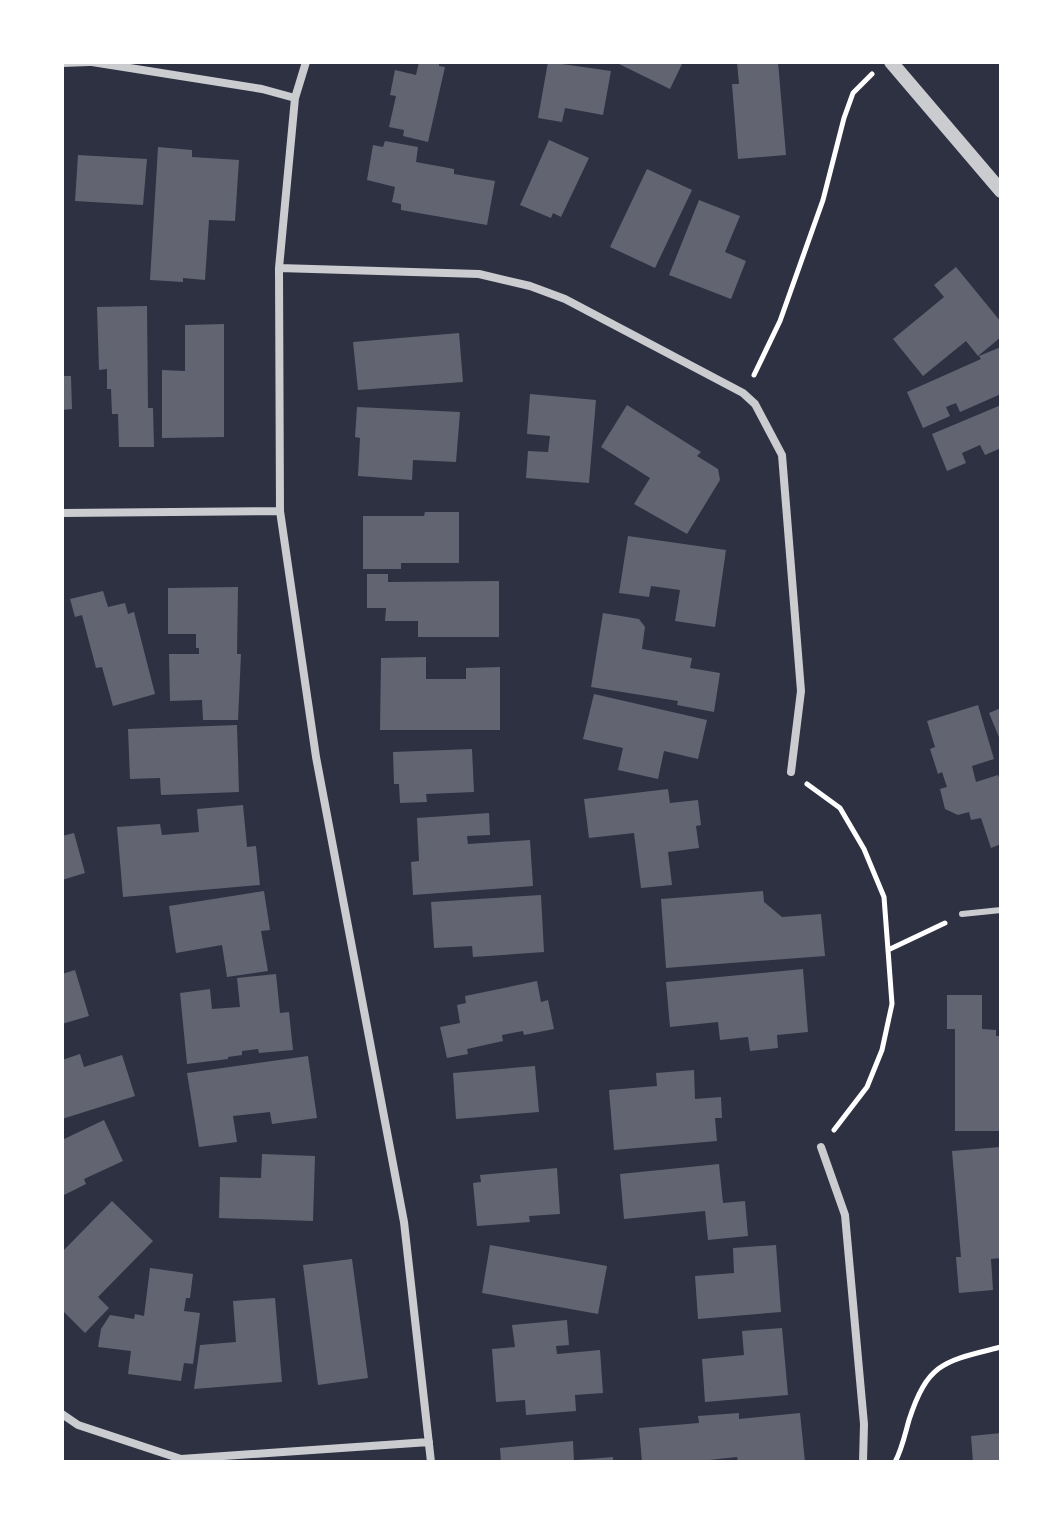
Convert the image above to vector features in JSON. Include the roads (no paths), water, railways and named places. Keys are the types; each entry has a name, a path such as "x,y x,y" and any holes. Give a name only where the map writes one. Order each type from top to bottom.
{"street":[{"path":"62,63 91,62 262,89 295,98"},
{"path":"306,62 295,98 279,268 280,511 316,757 404,1222 431,1462"},
{"path":"891,62 1001,191"},
{"path":"279,268 479,274 530,286 565,299 743,393 755,404 782,455 801,691 791,772"},
{"path":"62,513 280,511"},
{"path":"821,1147 845,1215 864,1424 863,1462"},
{"path":"62,1414 78,1425 181,1459 429,1442"}],"lane":[{"path":"962,914 1001,910"}]}
